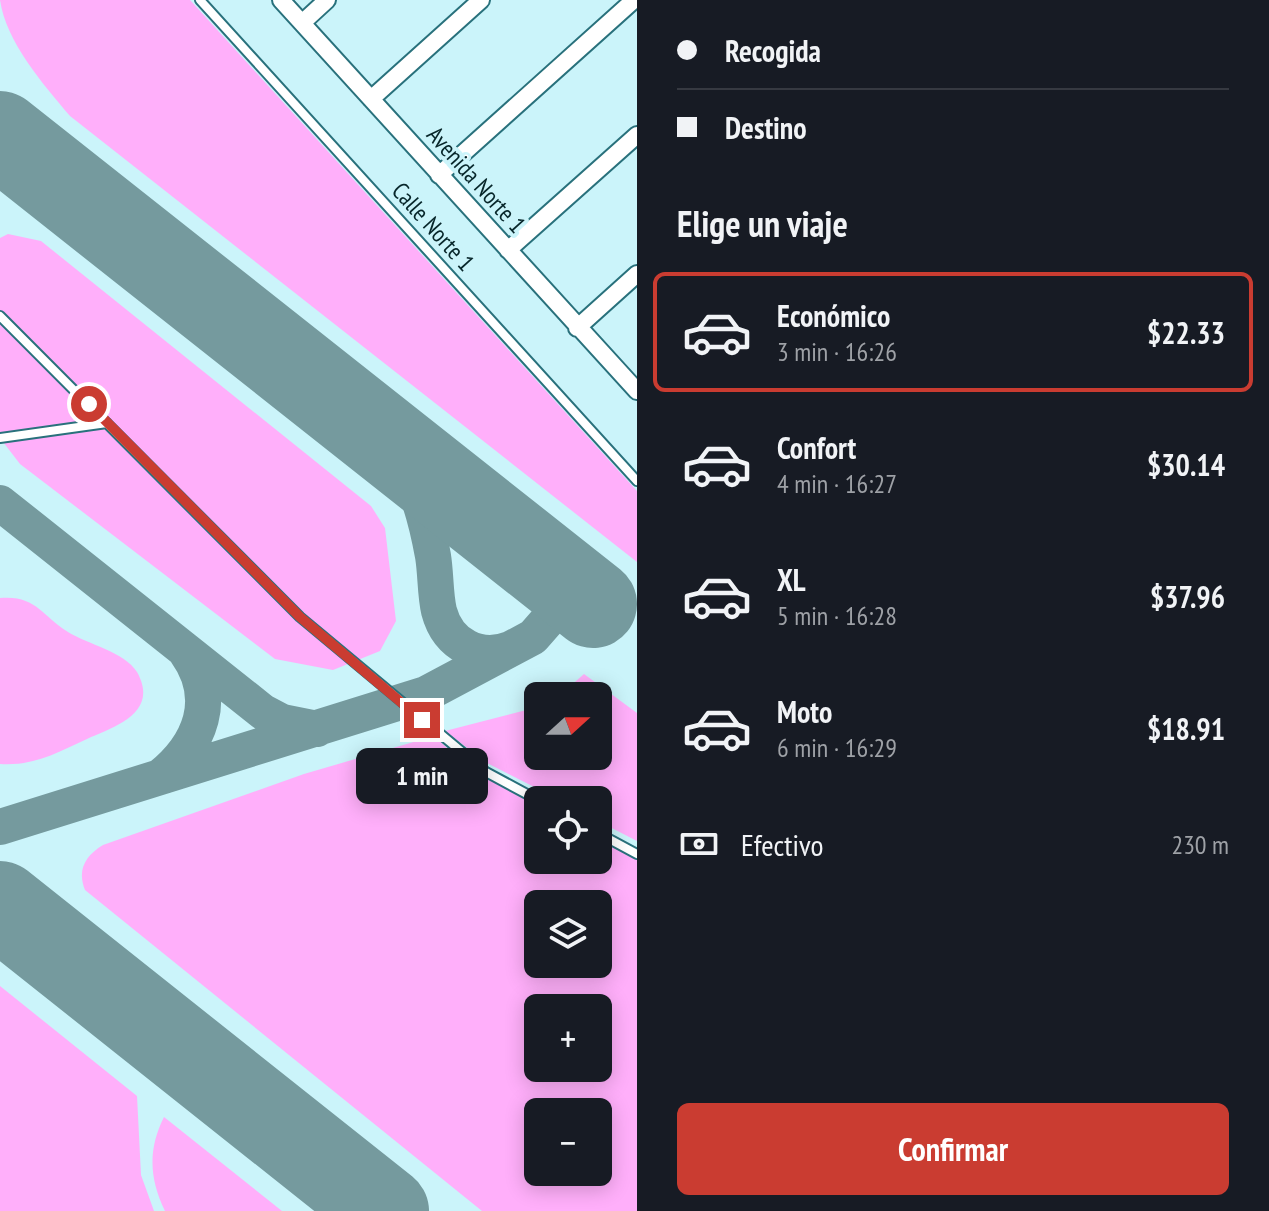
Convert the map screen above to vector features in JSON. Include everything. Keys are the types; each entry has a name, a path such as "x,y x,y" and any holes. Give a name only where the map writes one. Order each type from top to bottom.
{"street":[{"name":"Avenida Norte 1","path":"281,0 637,391"},
{"path":"302,23 327,0"},
{"path":"371,99 481,0"},
{"path":"439,175 634,0"},
{"path":"508,250 637,135"},
{"path":"577,328 637,274"}],"lane":[{"name":"Calle Norte 1","path":"200,0 637,481"},
{"path":"0,316 300,617 486,772 524,792"},
{"path":"0,438 107,423"},
{"path":"612,841 637,854"}],"shaded area":[{"path":"0,0 190,0 637,491 637,562 70,116 18,47"},
{"path":"8,234 41,241 371,506 385,528 396,621 380,651 333,670 275,659 20,464 0,438 0,238"},
{"path":"0,598 30,603 68,632 124,659 137,672 143,686 143,698 138,708 121,723 55,754 24,763 0,764"},
{"path":"584,674 595,682 575,682"},
{"path":"612,695 637,713 637,841 612,828 612,786 532,786 487,763 445,731 524,711 524,770 612,770"},
{"path":"434,736 471,770 524,798 524,874 612,874 612,845 637,858 637,1211 482,1211 85,890 82,876 84,864 103,845 304,774"},
{"path":"0,986 137,1096 141,1175 154,1211 0,1211"},
{"path":"164,1117 282,1211 165,1211 152,1164 155,1141"}],"taxiway":[{"path":"0,151 37,164"},
{"path":"363,423 393,454 416,491 431,548 443,623 458,641 477,651 488,653 510,649"},
{"path":"0,503 263,712 282,722 317,729"},
{"path":"0,827 426,694 533,637 575,589"},
{"path":"160,777 186,750 201,719 202,686 186,652"},
{"path":"0,902 7,910"}],"runway":[{"path":"0,135 593,604"},
{"path":"0,905 385,1211"}],"route":[{"path":"89,404 300,617 422,720"}]}
